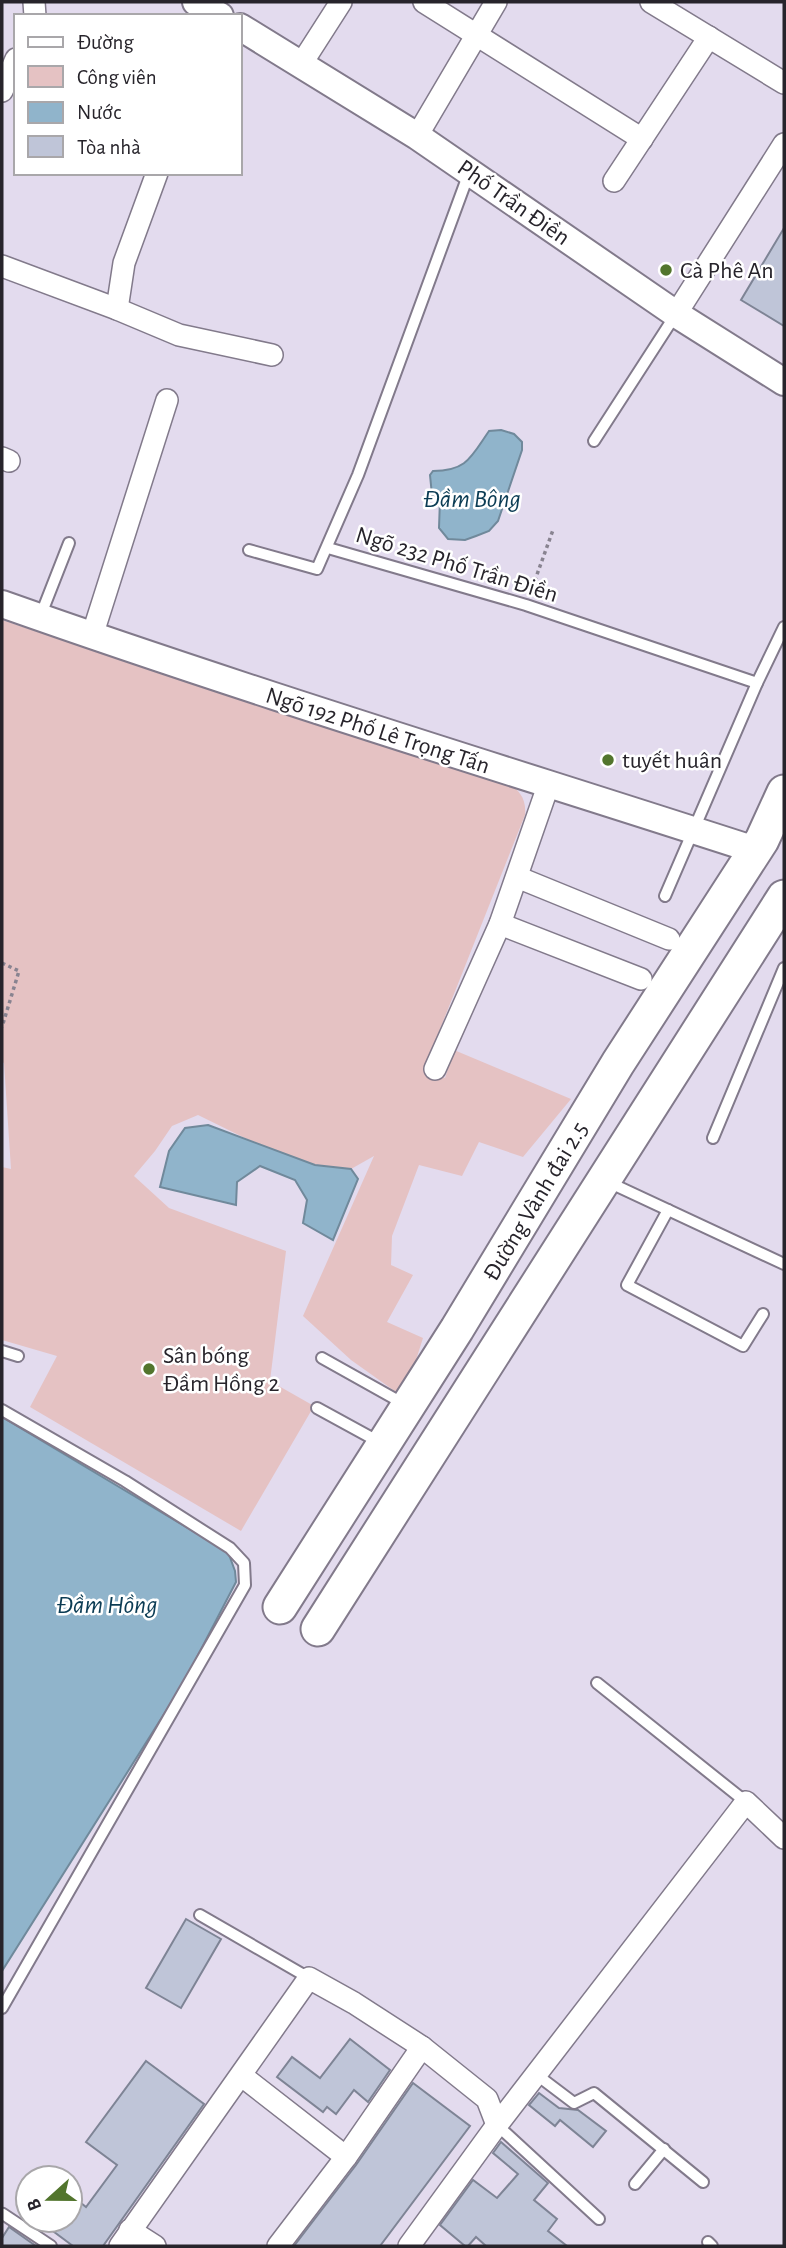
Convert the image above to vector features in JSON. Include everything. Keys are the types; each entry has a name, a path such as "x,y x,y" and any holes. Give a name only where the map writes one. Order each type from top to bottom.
{"main road":[{"name":"Đường Vành đai 2.5","path":"280,1607 384,1445 618,1063 762,840 784,792"},
{"name":"Đường Vành đai 2.5","path":"318,1629 784,897"},
{"path":"618,1063 661,1090"},
{"path":"343,1510 381,1530"}],"street":[{"path":"196,2 217,14"},
{"path":"300,65 341,2"},
{"path":"424,2 642,139"},
{"path":"417,136 496,2"},
{"path":"651,2 784,83"},
{"name":"Phố Trần Điền","path":"242,29 470,170 676,314 784,382"},
{"path":"614,181 709,37"},
{"path":"2,91 14,64"},
{"path":"676,314 784,144"},
{"path":"117,309 124,263 156,175"},
{"path":"2,267 179,335 272,355"},
{"path":"92,636 167,400"},
{"name":"Ngõ 192 Phố Lê Trọng Tấn","path":"2,604 548,786 755,850"},
{"path":"435,1069 500,924 548,786"},
{"path":"517,877 669,939"},
{"path":"500,924 641,979"},
{"path":"409,2246 497,2125 746,1802 784,1838"},
{"path":"155,2246 125,2238 309,1978 354,2003 422,2047 487,2099 497,2125"},
{"path":"278,2246 346,2157 422,2047"},
{"path":"242,2076 346,2157"}],"lane":[{"name":"Ngõ 232 Phố Trần Điền","path":"470,170 358,475 328,548 526,605 757,683"},
{"path":"594,441 676,314"},
{"path":"40,617 69,543"},
{"path":"249,550 317,569 328,548"},
{"path":"665,896 784,627"},
{"path":"713,1138 784,968"},
{"path":"603,1180 784,1264"},
{"path":"668,1210 626,1285 743,1346 763,1314"},
{"path":"2,1351 18,1356"},
{"path":"322,1358 408,1406"},
{"path":"317,1408 384,1445"},
{"path":"2,1410 125,1481 230,1548 244,1563 245,1585 2,2008"},
{"path":"597,1683 746,1802"},
{"path":"200,1914 309,1978"},
{"path":"537,2075 573,2102 594,2093 703,2182"},
{"path":"497,2125 599,2219"},
{"path":"635,2184 664,2149"},
{"path":"2,2216 3,2214 51,2246"}],"path":[{"path":"526,605 553,530"},
{"path":"2,963 19,971 2,1027"}],"green space":[{"path":"2,620 315,724 499,776 519,792 524,802 525,815 425,1067 445,1078 454,1050 571,1099 523,1157 479,1142 462,1176 419,1165 392,1236 391,1265 413,1275 387,1322 423,1338 416,1360 396,1392 351,1360 303,1316 374,1156 351,1169 316,1165 253,1142 198,1115 172,1126 134,1176 169,1208 286,1251 270,1381 314,1406 241,1531 30,1407 57,1356 2,1340 2,1167 11,1169 2,1062"}],"water":[{"name":"Đầm Bông","path":"501,430 514,434 522,442 522,450 498,521 489,531 465,540 448,539 439,528 440,499 432,495 430,475 433,471 461,465 472,455 489,431"},
{"path":"208,1125 315,1165 351,1169 358,1179 333,1240 303,1223 307,1200 295,1180 260,1166 237,1182 236,1205 160,1187 169,1151 185,1128"},
{"name":"Đầm Hồng","path":"2,1417 228,1552 236,1582 183,1684 2,1971"}],"building":[{"path":"784,228 784,326 741,300"},
{"path":"186,1919 221,1939 181,2008 146,1988"},
{"path":"350,2039 390,2070 368,2102 354,2090 336,2114 327,2107 323,2112 277,2077 292,2057 320,2078"},
{"path":"146,2061 204,2104 103,2246 73,2246 57,2234 84,2234 84,2205 86,2207 117,2165 86,2142"},
{"path":"413,2083 470,2126 380,2246 294,2246 356,2165"},
{"path":"539,2093 559,2108 578,2110 606,2131 593,2147 560,2120 555,2126 529,2105"},
{"path":"501,2142 548,2183 534,2200 557,2219 548,2231 567,2246 486,2246 476,2237 465,2246 440,2225 473,2180 497,2198 518,2174 493,2153"},
{"path":"9,2227 14,2234 19,2234 36,2246 2,2246 2,2238"}],"place":[{"name":"Cà Phê An","path":"666,270"},
{"name":"tuyết huân","path":"608,760"},
{"name":"Sân bóng Đầm Hồng 2","path":"149,1369"}]}
